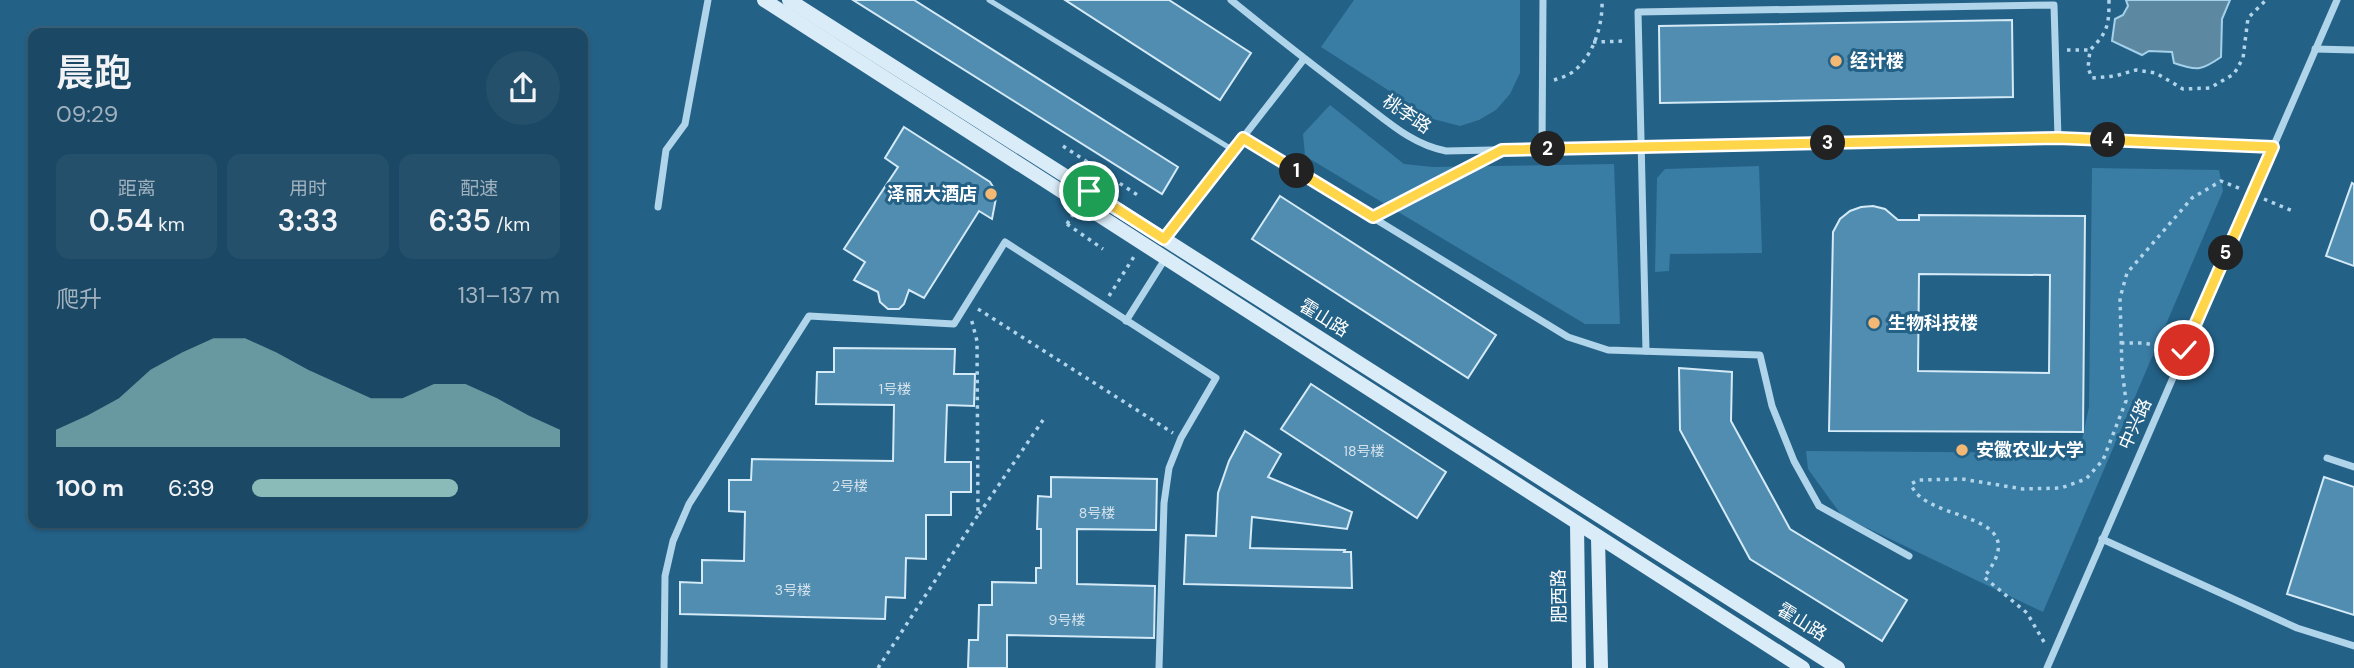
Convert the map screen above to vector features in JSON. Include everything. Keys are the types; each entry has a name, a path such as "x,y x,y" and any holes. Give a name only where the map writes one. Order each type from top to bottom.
{"main road":[{"name":"霍山路","path":"764,0 1803,668"},
{"name":"霍山路","path":"789,0 1838,668"},
{"name":"肥西路","path":"1577,524 1579,668"},
{"path":"1598,538 1601,668"}],"street":[{"path":"658,207 666,150 685,124 708,0"},
{"name":"桃李路","path":"1231,0 1304,59 1416,142 1446,151 2058,138 2273,147"},
{"path":"1542,149 1543,0"},
{"name":"中兴路","path":"2047,668 2337,0"},
{"path":"1646,351 1638,12 2054,5 2058,138"},
{"path":"2315,49 2354,50"},
{"path":"1164,239 1304,59"},
{"path":"1243,138 1568,337 1608,350 1760,355 1772,406 1794,461 1819,506 1909,556"},
{"path":"664,668 665,576 678,529 689,504 809,316 954,324 1005,242 1216,377 1181,438 1169,468 1164,503 1159,668"},
{"path":"1126,321 1165,260"},
{"path":"2327,458 2354,467"},
{"path":"2102,539 2297,628 2354,646"}],"lane":[{"path":"989,0 1233,150"}],"path":[{"path":"1542,85 1574,72 1587,58 1601,24 1602,0"},
{"path":"2109,0 2109,23 2104,36 2090,50 2088,68 2092,78 2115,76 2136,70 2156,74 2183,89 2210,88 2234,74 2243,58 2248,19 2266,0"},
{"path":"1593,42 1639,40"},
{"path":"2055,50 2090,50"},
{"path":"1063,146 1139,196"},
{"path":"1373,217 1502,150"},
{"path":"1101,171 1067,224 1103,249"},
{"path":"2052,655 2027,613 1984,577 1997,561 1999,544 1992,532 1971,517 1935,507 1913,493 1911,484 1918,480 1962,478 2023,489 2061,488 2086,478 2103,460 2126,401 2120,298 2127,272 2192,198 2221,181 2295,212"},
{"path":"1102,306 1142,244"},
{"path":"968,302 1181,438"},
{"path":"968,302 977,341 978,514"},
{"path":"2121,343 2143,343 2184,350"},
{"path":"878,668 1043,420"}],"shaded area":[{"path":"1354,0 1520,0 1520,73 1510,94 1496,110 1479,120 1460,126 1433,119 1321,47"},
{"path":"2126,0 2230,0 2222,19 2221,57 2208,65 2194,68 2174,63 2172,52 2149,51 2142,55 2112,41 2115,19 2123,15 2128,6"},
{"path":"1330,105 1404,164 1433,167 1614,164 1620,324 1585,324 1305,156 1303,134"},
{"path":"1759,166 1762,253 1670,254 1669,271 1655,272 1657,178 1665,169"},
{"path":"2092,168 2219,170 2223,191 2043,612 1842,516 1808,469 1806,451 2070,453 2081,444 2089,407"}],"building":[{"path":"853,0 914,0 1178,167 1162,194"},
{"path":"1065,0 1169,0 1251,53 1220,100"},
{"name":"经计楼","path":"2012,20 2013,97 1660,103 1659,26"},
{"path":"904,127 990,182 996,198 992,219 979,211 924,298 909,290 899,309 888,309 880,302 878,292 854,280 865,262 844,249 898,167 885,158"},
{"path":"2352,183 2354,184 2354,266 2326,256"},
{"path":"1280,196 1496,335 1468,378 1252,239"},
{"name":"生物科技楼","path":"1861,207 1885,209 1898,220 1919,220 1919,215 2085,216 2083,432 1829,431 1833,232 1840,219","holes":["1919,274 2050,275 2049,373 1918,371"]},
{"path":"834,348 955,349 954,374 975,374 974,406 947,405 945,462 971,462 971,492 951,492 951,515 926,515 926,559 906,558 905,598 886,597 885,619 680,614 680,582 702,583 702,560 744,561 745,512 729,511 729,480 751,480 752,459 893,461 894,405 816,404 817,372 834,372"},
{"path":"1679,368 1732,372 1731,421 1790,529 1907,600 1882,641 1750,559 1680,430"},
{"path":"1311,384 1446,472 1417,518 1281,429"},
{"path":"1245,431 1281,454 1268,477 1352,512 1347,529 1252,517 1250,548 1351,552 1352,588 1184,584 1186,535 1216,536 1218,493 1229,461"},
{"path":"1051,477 1157,479 1156,530 1077,529 1077,584 1155,586 1154,638 1007,635 1007,668 968,668 969,640 978,640 979,605 992,605 992,582 1036,583 1036,568 1041,568 1041,529 1037,529 1038,496 1051,497"},
{"path":"2324,477 2354,487 2354,615 2287,594"}],"place":[{"name":"经计楼","path":"1836,61"},
{"name":"泽丽大酒店","path":"991,194"},
{"name":"生物科技楼","path":"1874,323"},
{"name":"安徽农业大学","path":"1962,450"}],"route":[{"path":"1089,191 1164,239 1243,138 1373,217 1502,150 2058,138 2273,147 2184,350"}]}
